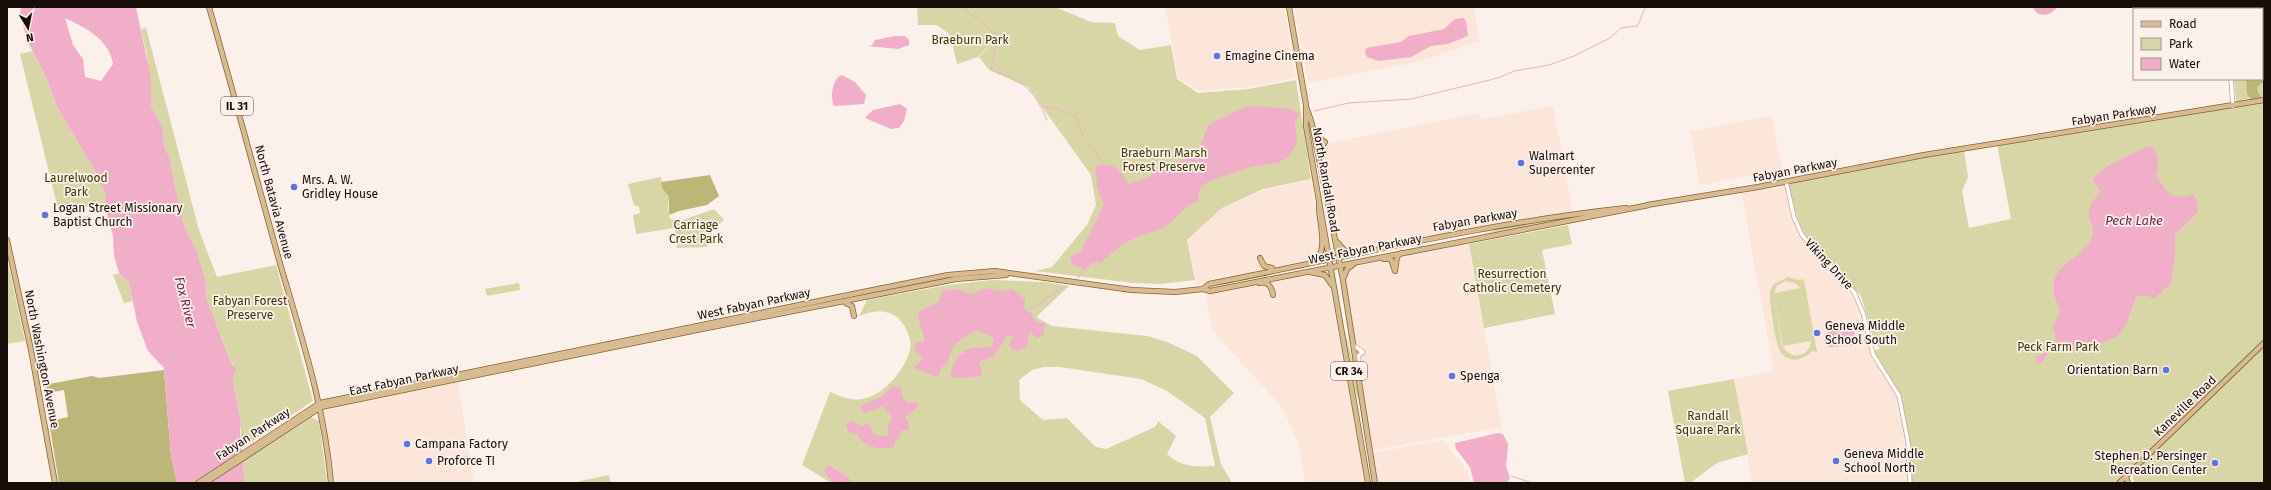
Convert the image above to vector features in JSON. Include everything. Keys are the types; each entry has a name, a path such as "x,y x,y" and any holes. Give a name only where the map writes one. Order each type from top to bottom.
{"main road":[{"name":"North Batavia Avenue","path":"209,7 320,405"},
{"name":"North Randall Road","path":"1289,7 1306,105 1315,135 1339,257"},
{"name":"Fabyan Parkway","path":"1329,259 1497,225 1649,205 1924,155 2264,100"},
{"name":"North Randall Road","path":"1306,105 1306,126 1319,194 1329,259"},
{"path":"1315,135 1325,142 1321,148 1324,184"},
{"path":"1310,263 1320,256 1322,249 1318,214 1319,194"},
{"name":"West Fabyan Parkway","path":"489,370 948,275 995,271 1132,290 1175,292 1203,289 1210,291 1402,252 1649,205"},
{"path":"1335,239 1345,251 1375,250"},
{"name":"North Washington Avenue","path":"7,240 31,350 55,483"},
{"path":"1346,302 1345,272 1350,266 1360,261 1389,258 1395,270 1397,267 1397,257 1402,252"},
{"name":"CR 34","path":"1339,257 1375,483"},
{"path":"1260,258 1262,265 1268,268 1304,264"},
{"name":"West Fabyan Parkway","path":"1203,289 1209,284 1329,259"},
{"name":"CR 34","path":"1329,259 1368,483"},
{"path":"1302,272 1325,275 1335,290"},
{"name":"West Fabyan Parkway","path":"489,370 956,279 978,276 1026,275"},
{"path":"1224,288 1235,288 1264,282 1271,287 1274,295"},
{"path":"844,302 852,306 854,316"},
{"name":"Kaneville Road","path":"2119,483 2264,343"},
{"name":"East Fabyan Parkway","path":"320,405 489,370"},
{"name":"Fabyan Parkway","path":"198,483 320,405"},
{"name":"IL 31","path":"320,405 330,483"},
{"name":"Fabyan Parkway","path":"206,483 265,441"},
{"path":"2126,476 2128,483"}],"street":[{"path":"2231,80 2233,106"},
{"name":"Viking Drive","path":"1786,181 1794,217 1800,231 1812,249 1854,292 1863,313 1873,354 1899,396 1908,442 1910,483"},
{"path":"1352,341 1355,348 1363,352 1358,356 1360,391"}],"shaded area":[{"path":"1165,7 1284,7 1296,78 1249,87 1199,91 1178,78"},
{"path":"1294,7 1474,7 1480,41 1417,62 1308,83"},
{"path":"2264,43 2264,81 2257,87 2258,93 2262,98 2252,100 2247,94 2246,80 2263,80"},
{"path":"1553,106 1573,212 1493,223 1341,254 1320,145 1479,113 1481,119"},
{"path":"1772,116 1782,170 1700,185 1690,131"},
{"path":"710,175 719,196 707,205 679,211 669,215 669,197 662,188 661,182"},
{"path":"1311,180 1325,258 1196,285 1188,240 1222,208 1263,190"},
{"name":"Geneva Middle School South","path":"1785,183 1798,230 1809,247 1847,284 1856,298 1862,313 1871,353 1896,394 1906,438 1908,483 1752,483 1734,379 1774,371 1741,191"},
{"path":"1468,242 1502,427 1373,450 1344,267"},
{"path":"1327,271 1365,483 1305,483 1298,442 1281,406 1218,337 1212,327 1205,295"},
{"path":"164,370 171,456 177,483 59,483 50,428 57,427 55,420 68,417 64,390 49,393 44,385 92,376 99,378"},
{"path":"458,381 474,483 340,483 332,480 322,409"},
{"path":"1443,440 1468,472 1471,483 1378,483 1373,453"}],"green space":[{"name":"Braeburn Marsh Forest Preserve","path":"917,7 1055,7 1091,22 1115,23 1118,36 1140,50 1171,45 1177,79 1198,93 1249,89 1296,80 1311,179 1263,189 1222,208 1187,240 1195,280 1160,284 1133,283 1035,271 1052,267 1087,225 1096,205 1091,175 1028,87 989,70 979,57 995,41 978,57 957,64 950,35 937,25 918,25"},
{"path":"2264,7 2264,98 2240,102 2236,100 2234,80 2263,80 2263,8 2231,8"},
{"name":"Fabyan Forest Preserve","path":"146,28 199,230 217,277 276,265 313,401 241,449 241,423 233,381 235,374 234,365 230,361 207,299 205,279 197,252 184,228 169,156 164,147 163,128 151,106 147,55 141,29"},
{"name":"Laurelwood Park","path":"32,51 47,80 57,107 95,171 105,192 106,203 59,213 20,54"},
{"name":"Peck Farm Park","path":"2264,100 2264,339 2114,483 1910,483 1910,459 1899,396 1872,351 1880,349 1873,338 1861,296 1803,236 1786,181 1964,150 1968,177 1962,191 1969,228 2011,219 1997,144"},
{"name":"Carriage Crest Park","path":"661,177 662,188 669,197 668,208 670,219 680,221 714,209 724,220 714,228 707,247 677,248 674,228 636,234 633,215 640,213 639,207 634,205 628,184"},
{"path":"1616,211 1488,233 1513,223"},
{"name":"Resurrection Catholic Cemetery","path":"1568,225 1572,244 1542,250 1555,314 1484,328 1469,244"},
{"path":"7,258 25,341 7,344"},
{"path":"119,273 129,282 133,301 124,303 113,275"},
{"path":"1788,277 1799,280 1804,279 1817,352 1812,351 1805,357 1796,360 1787,358 1780,351 1775,332 1770,300 1770,291 1774,284","holes":["1785,281 1795,283 1801,288 1774,293 1777,286","1774,295 1783,346 1811,341 1809,348 1802,354 1792,355 1786,351 1782,345"]},
{"path":"993,280 1044,282 1069,286 1036,317 1052,326 1147,336 1167,342 1197,356 1234,393 1210,417 1221,464 1232,483 831,483 802,465 830,392 851,399 870,397 880,392 896,377 907,359 910,350 910,339 906,328 898,318 885,312 874,312 859,316 867,300 948,285","holes":["1044,367 1060,367 1141,379 1167,391 1205,418 1215,466 1189,465 1177,462 1167,454 1176,436 1158,421 1155,427 1106,449 1096,447 1067,418 1043,420 1020,400 1019,380 1032,370"]},
{"path":"519,283 520,290 487,296 485,289"},
{"path":"1344,328 1352,358 1360,405 1354,387"},
{"path":"2264,346 2264,483 2134,483 2132,472"},
{"name":"Randall Square Park","path":"1734,379 1748,454 1717,463 1690,483 1685,483 1668,391"},
{"path":"311,417 319,421 327,483 245,483 243,461"},
{"path":"609,475 611,483 577,483 580,481"}],"water":[{"name":"Fox River","path":"21,7 136,7 151,78 151,106 163,128 164,147 169,156 184,227 197,252 205,279 207,299 230,361 236,369 233,381 241,423 240,433 245,483 177,483 171,456 164,368 148,351 137,322 129,282 119,273 114,256 113,236 107,214 105,192 95,171 57,107 47,80 27,40 20,14","holes":["65,18 88,30 102,41 111,55 113,64 101,81 85,77 83,59 73,45"]},
{"path":"2032,7 2057,7 2051,13 2043,15 2037,13"},
{"path":"1464,18 1466,21 1468,36 1448,44 1431,46 1411,57 1378,61 1367,57 1365,53 1366,48 1401,42 1409,36 1444,29 1455,19"},
{"path":"895,36 905,36 909,40 909,45 898,49 868,46 872,45 875,40"},
{"path":"842,75 855,82 866,95 864,104 834,106 832,98 833,87 838,77"},
{"path":"900,104 907,109 904,121 899,128 891,129 865,118 873,110"},
{"path":"1258,106 1291,109 1297,112 1298,117 1295,121 1297,144 1287,158 1277,163 1251,167 1212,180 1200,187 1198,201 1189,205 1163,228 1144,234 1126,243 1100,264 1098,262 1091,264 1084,270 1081,267 1074,266 1070,260 1071,256 1081,251 1104,205 1097,187 1095,167 1106,165 1116,168 1123,174 1128,184 1148,177 1166,163 1172,164 1198,153 1208,125 1245,107"},
{"name":"Peck Lake","path":"2149,146 2153,148 2157,155 2158,168 2156,176 2166,190 2174,196 2183,197 2193,194 2197,201 2198,212 2175,234 2175,258 2170,286 2154,298 2143,295 2136,297 2126,325 2117,337 2091,347 2080,345 2076,350 2072,350 2066,343 2058,344 2051,350 2041,363 2037,363 2035,357 2044,353 2056,340 2053,327 2060,312 2054,294 2056,275 2066,263 2085,248 2093,235 2089,214 2090,208 2093,201 2101,192 2093,181 2094,177 2107,166"},
{"path":"987,288 1002,291 1012,289 1025,299 1024,309 1031,313 1034,320 1045,324 1043,336 1036,338 1030,331 1027,346 1019,351 1010,348 1009,345 1013,337 1011,335 1007,336 994,356 979,362 982,371 981,375 978,376 962,378 951,377 954,363 963,352 972,348 991,347 994,338 976,330 957,342 952,350 948,363 941,368 938,377 914,368 922,358 915,350 915,342 925,342 918,317 919,312 938,302 943,291 957,289 971,294"},
{"path":"1854,325 1855,345 1829,347 1827,327"},
{"path":"893,386 900,387 903,399 908,403 916,402 919,406 905,417 909,424 909,430 901,431 899,438 895,441 894,447 872,447 860,439 857,434 848,432 846,425 851,420 861,426 868,423 875,435 888,436 888,426 892,418 883,406 866,413 862,412 861,406 882,396"},
{"path":"1498,433 1503,434 1508,444 1506,466 1510,478 1506,483 1474,483 1470,467 1456,449 1455,443"},
{"path":"828,465 848,477 852,483 834,483 826,475 824,470"}],"waterway":[{"path":"962,7 998,36 991,69 1011,78 1031,91 1047,120"},
{"path":"1314,111 1349,103 1411,99 1498,78 1514,71 1549,65 1574,56 1610,38 1621,28 1637,26 1646,7"},
{"path":"1042,106 1070,113 1076,117 1083,137 1095,149 1102,164"},
{"path":"1297,115 1301,114"},
{"path":"1078,278 1084,270"},
{"path":"1028,311 1064,287"},
{"path":"1511,476 1532,483"}],"place":[{"name":"Emagine Cinema","path":"1217,56"},
{"name":"Walmart Supercenter","path":"1521,163"},
{"name":"Mrs. A. W. Gridley House","path":"294,187"},
{"name":"Logan Street Missionary Baptist Church","path":"45,215"},
{"name":"Geneva Middle School South","path":"1817,333"},
{"name":"Orientation Barn","path":"2166,370"},
{"name":"Spenga","path":"1452,376"},
{"name":"Campana Factory","path":"407,444"},
{"name":"Proforce TI","path":"429,461"},
{"name":"Geneva Middle School North","path":"1836,461"},
{"name":"Stephen D. Persinger Recreation Center","path":"2215,463"}],"park label":[{"name":"Braeburn Park","path":"970,40"}]}
